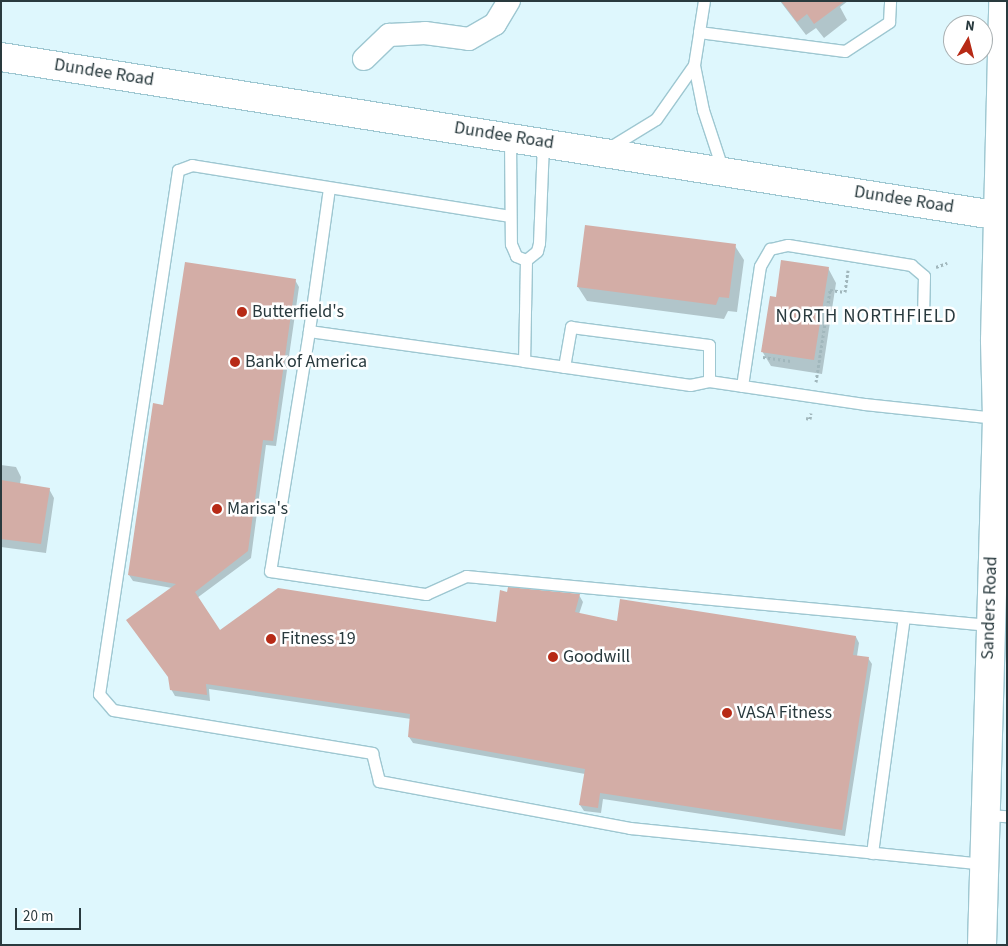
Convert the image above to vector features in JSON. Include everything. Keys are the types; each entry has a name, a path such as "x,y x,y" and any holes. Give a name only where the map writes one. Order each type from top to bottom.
{"main road":[{"name":"Sanders Road","path":"982,945 983,864 996,815 995,634 1000,490 996,418 1001,385 1003,1"},
{"name":"Dundee Road","path":"1,57 1002,216"}],"street":[{"path":"364,59 389,35 425,33 469,39 494,24 509,1"}],"lane":[{"path":"704,1 694,65 702,110 723,171"},
{"path":"699,32 845,51 889,22 890,1"},
{"path":"603,152 656,118 694,65"},
{"path":"510,138 511,244 516,256 526,260"},
{"path":"524,361 526,260 537,251 539,243 542,142"},
{"path":"510,216 329,188 192,164 178,170 99,694 113,710 372,753 379,781 630,828 983,864"},
{"path":"329,188 309,331 270,571 426,594 466,576 904,617 995,634"},
{"path":"742,386 760,266 770,249 788,244 911,264 924,276 923,316"},
{"path":"564,367 571,327 709,345 708,381"},
{"path":"309,331 690,385 708,381 996,418"},
{"path":"872,853 904,617"}],"path":[{"path":"920,272 947,263"},
{"path":"806,418 810,419 830,290 845,292 848,268 857,270"},
{"path":"759,363 761,348"},
{"path":"760,357 791,362"},
{"path":"806,381 816,382"}],"building":[{"path":"781,1 845,1 814,24 807,14 797,22"},
{"path":"585,225 736,244 729,298 719,297 716,305 577,287"},
{"path":"781,260 829,267 814,360 761,352 770,296 776,297"},
{"path":"185,262 296,279 273,441 263,440 248,551 195,592 220,630 278,588 496,622 500,590 507,592 508,587 580,594 575,612 617,621 620,599 856,636 853,655 869,657 842,830 600,793 598,808 579,805 585,769 408,737 410,714 206,684 207,695 170,690 168,677 126,620 176,584 128,575 153,403 163,405"},
{"path":"1,480 50,488 41,544 1,539"}],"place":[{"name":"Butterfield's","path":"242,312"},
{"name":"Bank of America","path":"235,362"},
{"name":"Marisa's","path":"217,509"},
{"name":"Fitness 19","path":"271,639"},
{"name":"Goodwill","path":"553,657"},
{"name":"VASA Fitness","path":"727,713"}],"district":[{"name":"NORTH NORTHFIELD","path":"866,317"}]}
